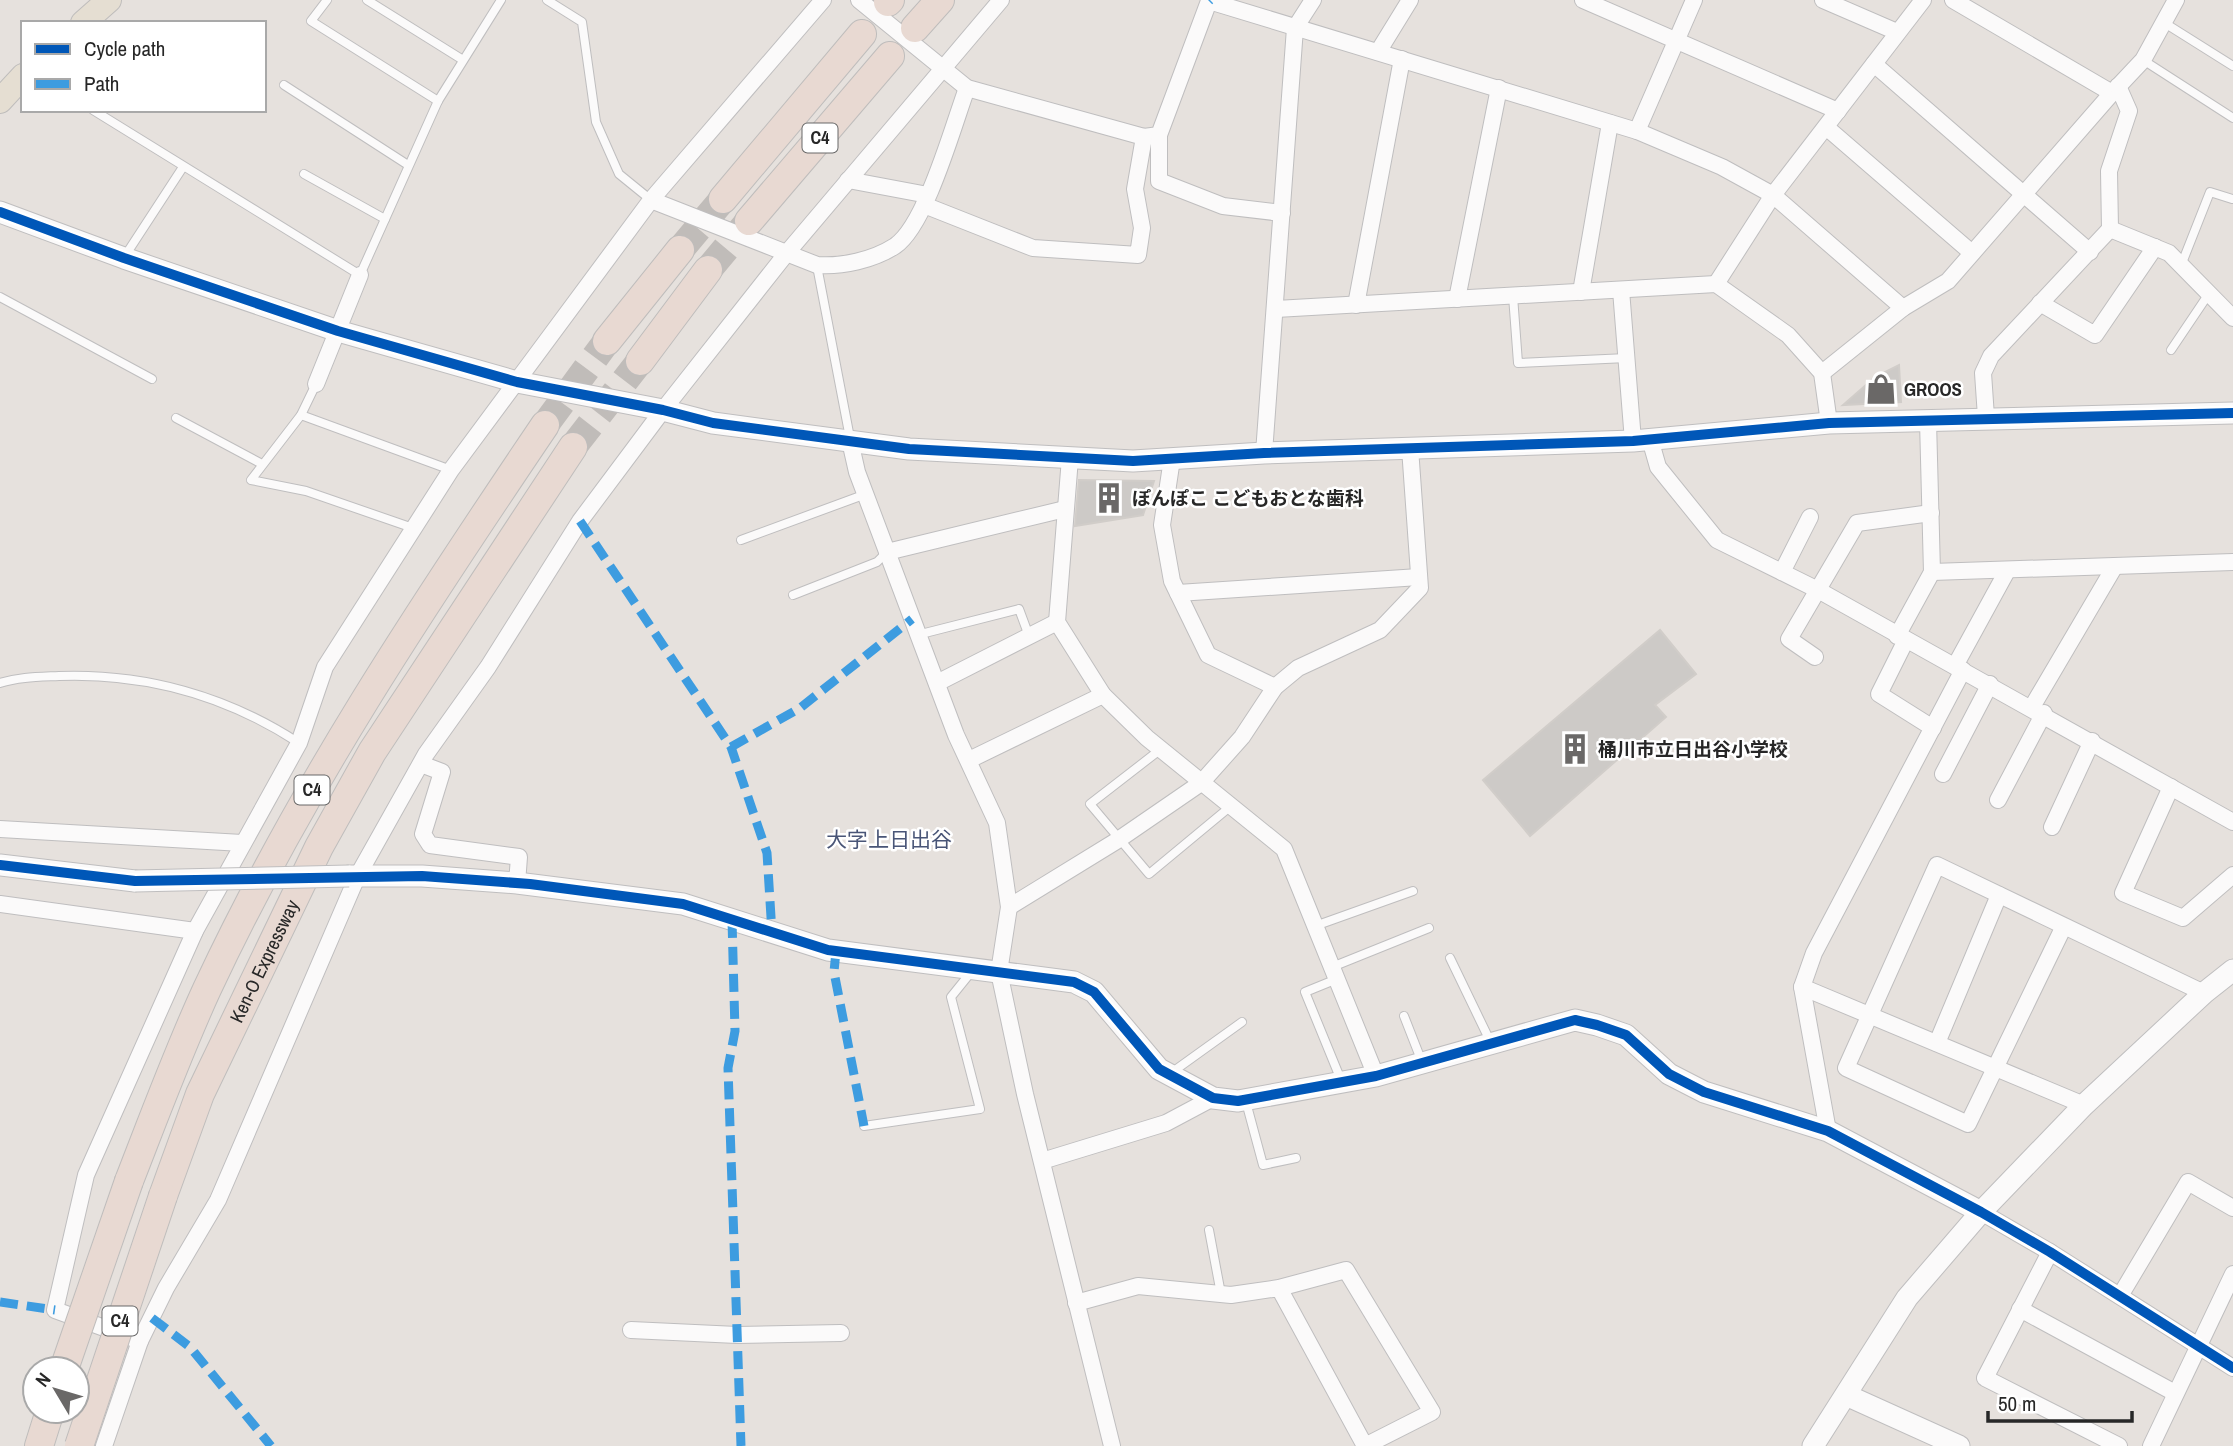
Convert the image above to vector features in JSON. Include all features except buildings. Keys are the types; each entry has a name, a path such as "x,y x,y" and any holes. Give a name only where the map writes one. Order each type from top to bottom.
{"highway":[{"path":"915,28 940,0"},
{"name":"C4","path":"723,199 862,34"},
{"name":"C4","path":"749,220 890,56"},
{"path":"607,341 680,250"},
{"path":"640,361 708,271"},
{"name":"Ken-O Expressway","path":"69,1355 129,1181 206,990 296,820 414,620 545,425"},
{"name":"Ken-O Expressway","path":"79,1446 163,1195 200,1094 319,847 372,752 573,447"},
{"path":"39,1446 46,1425"}],"main road":[{"path":"85,21 107,1"},
{"path":"0,101 21,78"}],"street":[{"path":"140,1341 55,1310 86,1175 195,931 299,743 325,667 451,470 651,200 823,0"},
{"path":"859,0 967,88 1152,136"},
{"path":"104,1446 140,1341 166,1288 218,1200 353,877 421,764 488,667 580,521 663,410 786,254 1001,0"},
{"path":"1264,453 1295,28 1312,0"},
{"path":"1378,52 1410,0"},
{"path":"1583,0 1838,111"},
{"path":"1637,131 1694,0"},
{"path":"1823,0 1897,32"},
{"path":"1716,284 1773,195 1923,0"},
{"path":"1954,0 2115,89 2129,111 2109,171 2110,229 1987,364 1983,373 1986,417"},
{"path":"1822,373 1903,308 1948,281 2025,197 2115,89 2143,60 2176,0"},
{"path":"848,180 926,200 1033,248 1138,255 1142,228 1135,189 1152,136 1209,1 1610,122 1722,167 1773,195 1903,308"},
{"path":"1356,305 1402,60"},
{"path":"1874,64 2090,252"},
{"path":"651,200 817,265 836,266 875,255 896,245 911,229 926,200 967,88"},
{"path":"1457,299 1499,88"},
{"path":"1581,292 1610,122"},
{"path":"1826,127 1972,253"},
{"path":"1152,136 1159,181 1223,206 1282,213"},
{"path":"0,212 124,258 338,331 517,382 663,410 713,423 909,449 1070,458 1172,459 1264,453 1641,440 1829,423 1986,417 2233,413"},
{"path":"2110,229 2155,247 2182,263 2233,318"},
{"path":"2040,303 2095,335 2155,247"},
{"path":"316,384 360,275"},
{"path":"1276,309 1716,284 1788,335 1822,373 1829,423"},
{"path":"1621,290 1627,358 1641,440 1658,467 1717,540 1818,590 2038,710 2233,822"},
{"path":"1928,421 1932,572 1878,694 1933,728"},
{"path":"850,441 866,494 917,635 956,736 970,760 997,823 1009,907 999,972 1112,1446"},
{"path":"1009,907 1118,840 1202,783 1242,737 1275,687 1298,668 1380,630 1420,588 1410,448"},
{"path":"1070,458 1057,622 1103,695 1161,749 1284,849 1376,1076"},
{"path":"1172,459 1162,525 1172,581 1209,654 1275,687"},
{"path":"887,552 1065,509"},
{"path":"1815,657 1789,639 1857,523 1931,513"},
{"path":"1782,572 1810,517"},
{"path":"1932,572 2233,562"},
{"path":"1998,800 2038,710 2115,566"},
{"path":"1828,1131 1802,987 1814,953 1933,728 2007,571"},
{"path":"1178,593 1419,577"},
{"path":"937,683 1057,622"},
{"path":"1943,774 1990,684"},
{"path":"970,760 1103,695"},
{"path":"2052,827 2092,741"},
{"path":"421,764 442,772 423,834 430,845 519,858 517,883"},
{"path":"2171,787 2123,893 2183,918 2233,875"},
{"path":"0,829 242,843"},
{"path":"0,864 135,881 422,876 517,883 683,904 828,950 1074,982 1094,992 1159,1069 1213,1098 1245,1100 1376,1076 1575,1020 1626,1035 1669,1074 1704,1092 1828,1131 1981,1212 2050,1252 2233,1368"},
{"path":"2064,926 1968,1124 1846,1068 1937,865 2204,993"},
{"path":"1937,1043 1999,895"},
{"path":"0,904 195,931"},
{"path":"1813,1446 1907,1298 1981,1212 2084,1105 2204,993 2233,970"},
{"path":"1802,987 2084,1105"},
{"path":"1042,1161 1166,1123 1213,1098"},
{"path":"2120,1296 2188,1182 2233,1208"},
{"path":"2050,1252 1985,1378 2119,1446"},
{"path":"1076,1303 1138,1286 1221,1294 1279,1288 1346,1270 1432,1412 1365,1446 1279,1288"},
{"path":"2151,1446 2233,1274"},
{"path":"2020,1308 2175,1393"},
{"path":"631,1331 737,1335 841,1334"},
{"path":"1846,1395 1959,1446"}],"lane":[{"path":"327,0 312,20 438,101"},
{"path":"367,0 463,60"},
{"path":"96,112 360,275 438,101 501,0"},
{"path":"547,0 582,22 596,122 619,174 651,200"},
{"path":"2163,22 2233,66"},
{"path":"2143,60 2233,118"},
{"path":"284,85 408,165"},
{"path":"124,258 183,167"},
{"path":"304,174 385,219"},
{"path":"2182,263 2210,192 2232,199"},
{"path":"817,265 850,441"},
{"path":"2171,349 2210,292"},
{"path":"0,296 152,379"},
{"path":"1513,296 1518,363 1627,358"},
{"path":"316,384 301,415 251,480 306,491 412,528"},
{"path":"301,415 451,470"},
{"path":"176,418 262,464"},
{"path":"741,540 866,494"},
{"path":"793,595 877,562 887,552"},
{"path":"917,635 1018,609 1029,636"},
{"path":"0,683 15,678 95,675 154,683 208,696 250,713 299,743"},
{"path":"1161,749 1090,804 1149,874 1231,806"},
{"path":"1315,926 1413,891"},
{"path":"1342,1082 1305,992 1334,973 1429,928"},
{"path":"1450,958 1491,1044"},
{"path":"864,1126 981,1109 951,997 974,969"},
{"path":"1404,1016 1422,1063"},
{"path":"1168,1075 1242,1022"},
{"path":"1245,1100 1263,1165 1296,1158"},
{"path":"1209,1230 1221,1294"}],"tunnel":[{"path":"680,250 723,199"},
{"path":"708,270 749,221"},
{"path":"545,425 607,341"},
{"path":"573,447 640,361"}],"marked path":[{"path":"580,521 731,747 767,853 772,933"},
{"path":"731,747 800,708 912,619"},
{"path":"732,920 735,1031 728,1068 741,1446"},
{"path":"836,951 834,972 864,1126"},
{"path":"0,1302 55,1310"},
{"path":"152,1318 190,1347 271,1446"}],"cycle path":[{"path":"0,212 124,258 338,331 517,382 663,410 713,423 909,449 1133,461 1264,453 1633,441 1829,423 2233,413"},
{"path":"0,865 135,881 422,876 530,884 683,904 828,950 1074,982 1094,992 1159,1069 1213,1098 1238,1101 1376,1076 1575,1020 1626,1035 1669,1074 1704,1092 1828,1131 1981,1212 2050,1252 2233,1368"}],"place":[{"name":"GROOS","path":"1881,389"},
{"name":"ぽんぽこ こどもおとな歯科","path":"1109,498"},
{"name":"桶川市立日出谷小学校","path":"1575,749"}],"district":[{"name":"大字上日出谷","path":"889,840"}]}
